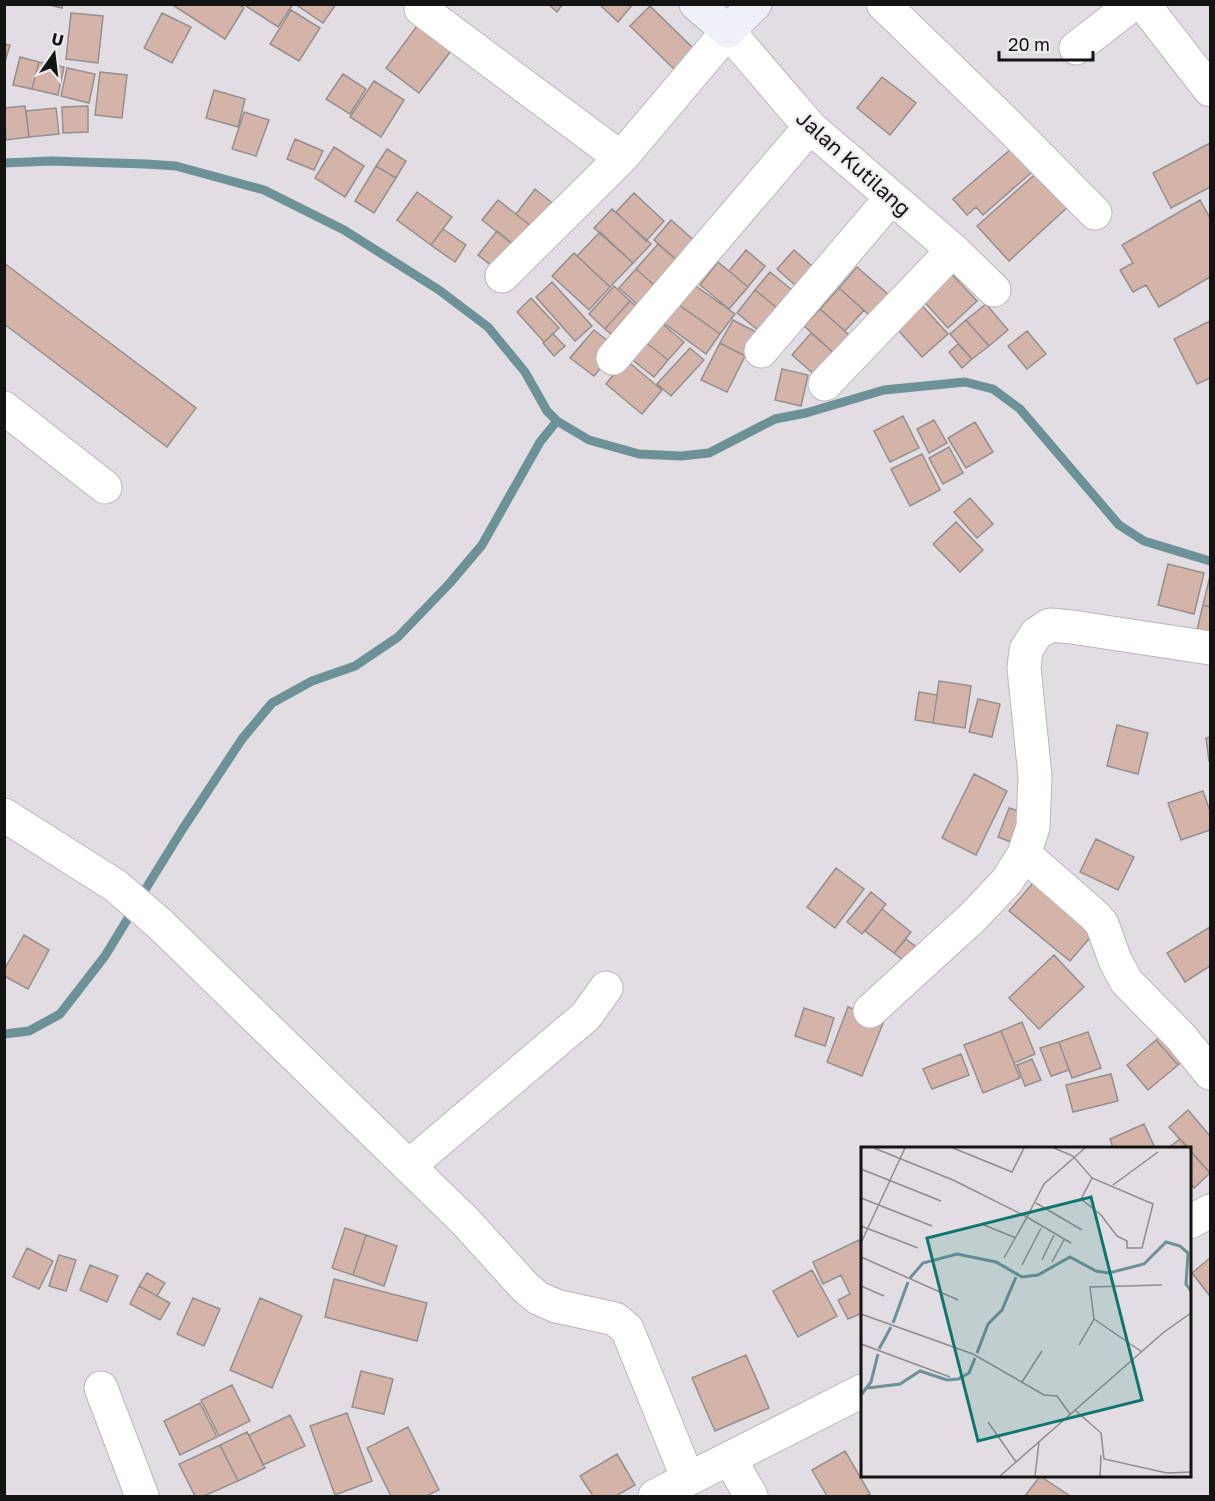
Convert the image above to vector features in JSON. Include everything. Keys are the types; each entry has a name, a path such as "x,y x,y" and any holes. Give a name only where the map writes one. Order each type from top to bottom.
{"main road":[{"name":"Jalan Kutilang","path":"696,4 728,31"},
{"path":"728,31 755,4"}],"street":[{"path":"883,4 1010,126 1095,213"},
{"path":"1076,48 1133,4"},
{"path":"1146,4 1148,10 1210,90"},
{"path":"422,9 621,158"},
{"name":"Jalan Kutilang","path":"728,31 810,127 953,250 994,290"},
{"path":"502,276 621,158 728,31"},
{"path":"613,358 810,127"},
{"path":"761,351 891,198"},
{"path":"825,384 953,250"},
{"path":"4,408 105,487"},
{"path":"870,1011 973,917 1007,881 1023,854 1033,827 1035,776 1024,668 1026,650 1036,634 1050,625 1210,648"},
{"path":"4,815 116,886 159,924 466,1222 525,1287 538,1298 556,1306 615,1319 627,1329 688,1479"},
{"path":"1023,854 1102,924 1115,960 1126,981 1181,1037 1210,1073"},
{"path":"409,1166 586,1016 606,988"},
{"path":"1191,1221 1210,1211"},
{"path":"101,1388 142,1497"},
{"path":"655,1497 861,1392"},
{"path":"730,1459 751,1497"}],"building":[{"path":"45,4 63,4 62,8"},
{"path":"171,4 238,4 244,8 225,39"},
{"path":"247,4 293,4 278,27 246,6"},
{"path":"299,4 336,4 323,23 298,6"},
{"path":"548,4 563,4 557,12"},
{"path":"599,4 633,4 618,22"},
{"path":"650,6 695,50 675,70 630,26"},
{"path":"291,10 320,28 299,61 270,44"},
{"path":"71,13 103,16 98,63 66,59"},
{"path":"162,13 191,27 172,63 144,48"},
{"path":"420,22 454,47 419,93 386,68"},
{"path":"4,44 10,45 4,65"},
{"path":"20,57 39,62 32,89 13,85"},
{"path":"39,62 64,67 58,95 32,89"},
{"path":"67,68 95,74 89,103 61,96"},
{"path":"100,72 127,75 122,118 95,115"},
{"path":"343,74 366,89 350,114 326,99"},
{"path":"882,77 916,103 890,135 857,108"},
{"path":"374,81 404,100 381,137 350,117"},
{"path":"214,90 245,99 238,127 206,118"},
{"path":"25,106 29,137 6,140 4,108"},
{"path":"88,106 88,132 63,133 62,107"},
{"path":"56,108 59,134 29,137 26,111"},
{"path":"244,112 269,120 256,156 232,149"},
{"path":"295,139 323,151 314,170 287,159"},
{"path":"1210,143 1210,187 1171,208 1153,173"},
{"path":"334,147 364,166 345,197 315,178"},
{"path":"387,149 406,161 396,178 376,166"},
{"path":"1011,149 1032,172 983,215 976,207 967,215 953,199"},
{"path":"376,166 396,178 374,213 355,201"},
{"path":"1040,170 1071,204 1009,261 977,226"},
{"path":"535,189 556,206 536,230 516,214"},
{"path":"417,192 452,217 431,245 397,220"},
{"path":"634,193 664,221 646,241 616,212"},
{"path":"498,200 536,230 520,250 482,220"},
{"path":"1200,200 1210,218 1210,277 1159,307 1146,285 1133,292 1120,270 1133,263 1122,245"},
{"path":"612,209 651,244 633,263 594,228"},
{"path":"671,220 705,250 687,269 654,240"},
{"path":"443,229 466,245 455,262 431,245"},
{"path":"497,231 520,250 501,273 478,255"},
{"path":"600,232 633,263 610,287 577,256"},
{"path":"658,244 687,269 664,294 636,269"},
{"path":"746,250 765,266 748,287 729,271"},
{"path":"794,250 822,275 805,294 777,269"},
{"path":"574,253 610,287 589,310 552,276"},
{"path":"718,262 748,287 729,309 700,285"},
{"path":"4,263 196,408 167,447 4,324"},
{"path":"857,267 897,302 878,323 839,288"},
{"path":"636,269 664,294 647,313 619,288"},
{"path":"948,270 977,301 948,328 919,296"},
{"path":"770,272 802,298 787,316 755,290"},
{"path":"552,282 592,326 575,341 536,297"},
{"path":"690,282 735,314 720,334 675,302"},
{"path":"614,286 630,301 605,329 589,314"},
{"path":"839,288 864,310 845,331 820,309"},
{"path":"755,290 787,316 769,339 737,313"},
{"path":"531,298 559,328 544,342 517,312"},
{"path":"917,300 948,334 922,357 892,323"},
{"path":"630,301 648,316 622,344 605,329"},
{"path":"675,302 720,334 706,354 661,321"},
{"path":"986,304 1008,330 989,346 966,320"},
{"path":"820,309 858,343 843,361 804,326"},
{"path":"733,320 758,333 745,356 720,343"},
{"path":"966,320 989,346 972,359 950,334"},
{"path":"1210,321 1210,378 1197,384 1174,339"},
{"path":"660,322 684,342 668,360 644,341"},
{"path":"594,330 617,348 594,376 570,358"},
{"path":"1027,331 1046,354 1027,369 1008,346"},
{"path":"811,333 843,361 824,383 792,355"},
{"path":"553,334 565,346 554,356 543,343"},
{"path":"644,341 668,360 654,377 630,358"},
{"path":"720,343 745,356 727,392 701,380"},
{"path":"958,344 972,359 962,368 949,352"},
{"path":"690,348 704,360 671,396 657,384"},
{"path":"626,360 662,390 642,414 606,384"},
{"path":"782,369 808,375 801,406 775,400"},
{"path":"903,416 919,448 890,462 874,431"},
{"path":"934,420 947,443 929,453 917,429"},
{"path":"975,422 993,452 966,468 948,438"},
{"path":"949,447 963,473 943,484 929,458"},
{"path":"922,454 940,490 910,506 891,469"},
{"path":"970,498 993,524 977,538 954,512"},
{"path":"956,522 983,550 960,572 933,544"},
{"path":"1168,564 1204,573 1194,614 1158,605"},
{"path":"1210,576 1210,607 1203,605"},
{"path":"1203,605 1210,607 1210,641 1195,638"},
{"path":"939,681 971,686 965,728 933,723"},
{"path":"919,692 937,695 933,723 915,720"},
{"path":"978,699 1000,704 992,737 969,732"},
{"path":"1117,725 1148,733 1138,774 1107,766"},
{"path":"1210,737 1210,761 1209,761 1206,738"},
{"path":"974,774 1007,791 976,855 942,838"},
{"path":"1203,791 1210,811 1210,830 1181,840 1168,803"},
{"path":"1009,808 1028,814 1016,844 998,837"},
{"path":"1096,839 1134,857 1118,890 1080,872"},
{"path":"836,868 864,889 835,928 807,907"},
{"path":"1039,876 1099,927 1070,961 1009,911"},
{"path":"871,892 886,904 862,934 847,922"},
{"path":"882,909 911,932 894,953 865,931"},
{"path":"1210,927 1210,966 1185,982 1167,953"},
{"path":"24,935 49,950 28,989 4,976 4,970"},
{"path":"906,939 915,946 904,961 894,953"},
{"path":"1054,955 1084,987 1039,1029 1009,998"},
{"path":"848,1007 884,1021 862,1076 827,1062"},
{"path":"804,1008 834,1018 825,1046 795,1036"},
{"path":"1022,1022 1035,1054 1014,1063 1001,1031"},
{"path":"1001,1031 1020,1078 983,1093 964,1045"},
{"path":"1166,1031 1188,1056 1178,1065 1156,1040"},
{"path":"1088,1032 1101,1068 1072,1078 1059,1042"},
{"path":"1156,1040 1178,1065 1148,1090 1127,1065"},
{"path":"1059,1042 1069,1070 1051,1076 1040,1048"},
{"path":"961,1054 969,1075 932,1089 923,1069"},
{"path":"1032,1059 1041,1080 1025,1086 1017,1065"},
{"path":"1111,1074 1118,1101 1073,1112 1066,1085"},
{"path":"1188,1110 1210,1136 1210,1173 1191,1152 1191,1147 1187,1147 1169,1127"},
{"path":"1144,1124 1155,1147 1113,1147 1110,1139"},
{"path":"1180,1139 1188,1147 1169,1147"},
{"path":"1191,1151 1210,1173 1194,1188 1191,1184"},
{"path":"345,1228 366,1235 353,1275 332,1268"},
{"path":"366,1235 397,1246 384,1286 353,1275"},
{"path":"859,1240 861,1245 861,1316 860,1314 848,1319 838,1300 850,1294 841,1275 823,1284 813,1262"},
{"path":"27,1248 53,1261 39,1289 13,1277"},
{"path":"59,1255 76,1260 66,1291 49,1286"},
{"path":"1210,1258 1210,1296 1192,1273"},
{"path":"90,1265 118,1276 107,1302 80,1290"},
{"path":"812,1270 837,1316 798,1337 773,1291"},
{"path":"147,1273 165,1283 157,1296 139,1286"},
{"path":"334,1279 427,1303 417,1341 325,1317"},
{"path":"139,1286 170,1303 160,1320 130,1304"},
{"path":"193,1298 220,1309 204,1346 177,1334"},
{"path":"260,1298 302,1316 272,1388 230,1370"},
{"path":"746,1355 769,1408 715,1431 692,1378"},
{"path":"361,1371 393,1379 384,1414 352,1407"},
{"path":"232,1385 250,1421 219,1436 201,1400"},
{"path":"200,1403 217,1437 180,1455 164,1421"},
{"path":"347,1413 372,1481 335,1495 310,1426"},
{"path":"290,1415 305,1446 263,1465 249,1435"},
{"path":"408,1427 439,1490 426,1496 391,1496 367,1448"},
{"path":"247,1432 265,1468 238,1481 220,1445"},
{"path":"220,1445 238,1481 204,1496 195,1496 179,1464"},
{"path":"845,1451 870,1494 827,1496 812,1470"},
{"path":"617,1454 635,1485 616,1496 593,1496 580,1476"},
{"path":"1042,1477 1070,1496 1025,1496"}],"waterway":[{"path":"4,163 51,161 176,166 264,190 344,230 439,290 488,327 525,372 547,411 557,421 589,440 639,454 681,456 709,453 775,419 806,413 884,390 965,382 993,389 1020,409 1119,525 1144,541 1210,561"},
{"path":"140,898 242,739 272,703 312,681 355,666 398,637 449,584 482,545 540,442 557,421"},
{"path":"4,1034 29,1031 60,1014 105,956 133,910"}]}
